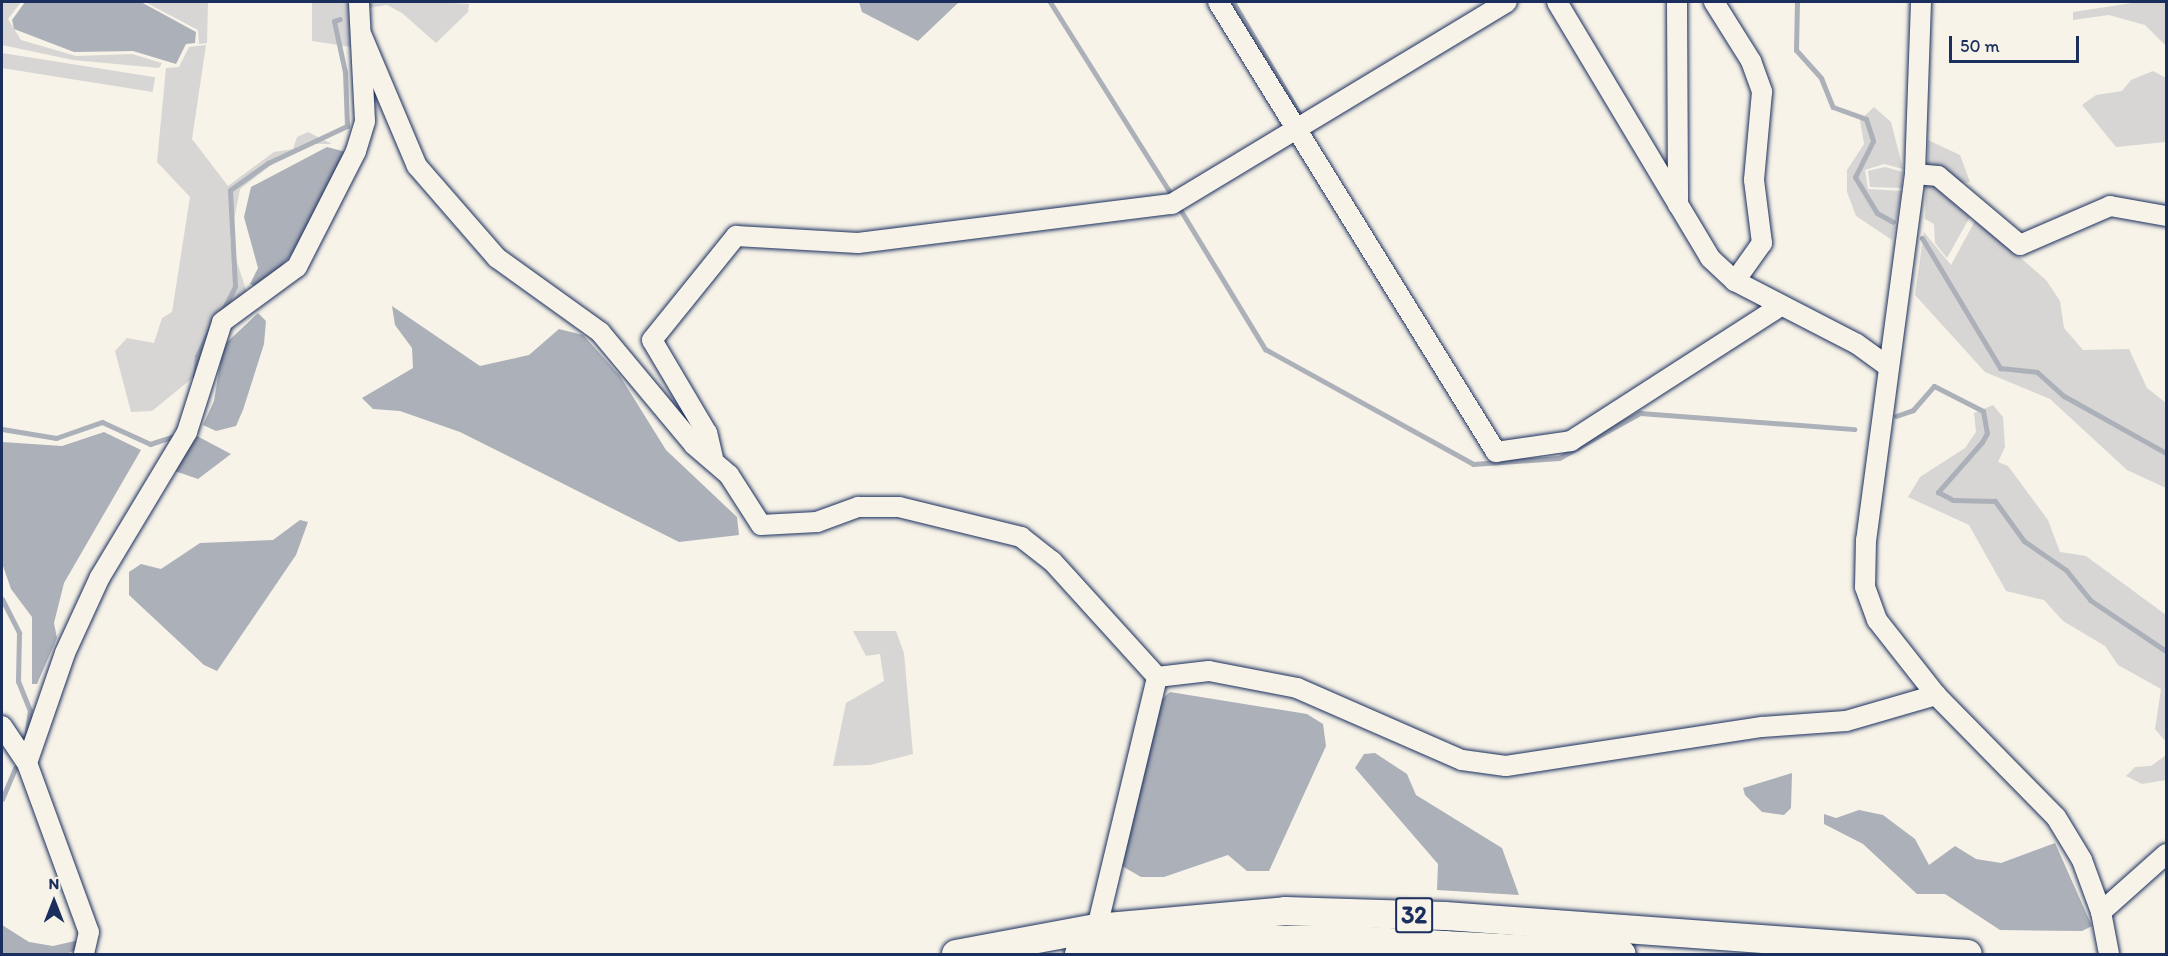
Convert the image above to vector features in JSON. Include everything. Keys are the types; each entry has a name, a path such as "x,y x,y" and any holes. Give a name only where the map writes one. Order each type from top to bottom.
{"highway":[{"name":"32","path":"1089,947 1285,911 1445,916 1764,947 1968,954"},
{"name":"32","path":"956,954 1203,941 1331,939 1622,954"}],"street":[{"path":"27,763 65,653 100,577 187,432 222,322 297,267 352,162 365,121 359,2"},
{"path":"1218,2 1496,452 1571,441 1779,308"},
{"path":"713,458 707,433 652,340 736,236 858,243 1164,206 1297,129 1507,2"},
{"path":"1557,2 1710,258 1735,281 1779,308 1857,344 1889,367"},
{"path":"1677,2 1678,205"},
{"path":"1714,2 1751,61 1761,92 1754,180 1761,243 1735,281"},
{"path":"1921,2 1915,174 1889,367 1865,587 1876,620 1936,695 2056,817 2082,860 2101,912 2109,954"},
{"path":"362,36 417,166 497,258 600,332 694,445 713,458 761,525 817,522 858,507 899,507 1021,537 1052,561 1157,677"},
{"path":"1915,174 1938,176 2020,245 2110,206 2166,216"},
{"path":"1157,677 1209,671 1297,688 1462,760 1506,766 1762,727 1846,721 1936,695"},
{"path":"1089,947 1157,677"},
{"path":"2,726 27,763 89,932 84,954"},
{"path":"2101,912 2166,854"}],"shaded area":[{"path":"2,2 21,2 8,19 21,40 76,56 132,54 162,63 159,68 73,60 2,45"},
{"path":"25,2 141,2 196,32 195,43 186,44 176,64 133,51 74,52 14,29 12,20"},
{"path":"145,2 208,2 207,43 199,44 198,30"},
{"path":"312,2 350,2 351,47 312,41"},
{"path":"369,2 469,4 468,12 436,43 402,13 387,5 368,8"},
{"path":"859,2 959,2 918,41 862,12"},
{"path":"2139,2 2166,2 2166,46 2145,25 2109,15 2073,20 2073,12"},
{"path":"206,45 192,139 228,186 274,152 293,149 297,137 308,132 332,144 315,144 275,162 240,189 230,240 247,293 225,308 207,336 195,376 152,411 131,412 115,351 127,338 154,343 162,318 172,312 190,197 157,162 166,68 179,67 189,47"},
{"path":"2,53 155,77 153,92 2,68"},
{"path":"2153,71 2166,78 2166,142 2116,147 2082,105 2096,95 2122,91 2131,80"},
{"path":"1874,107 1891,122 1903,169 1884,164 1865,170 1868,189 1902,191 1892,240 1856,216 1847,192 1847,170 1864,144 1860,120"},
{"path":"1928,140 1960,155 1970,182 1955,183 1928,167"},
{"path":"327,147 346,152 294,252 261,289 250,284 258,268 244,217 251,187"},
{"path":"1885,167 1903,172 1902,188 1870,187 1868,171"},
{"path":"1926,181 1938,183 1971,215 1947,258 1935,243 1934,224 1925,219"},
{"path":"1976,219 2046,280 2060,301 2064,328 2083,350 2129,349 2147,388 2166,403 2166,488 2127,470 2050,399 1985,372 1915,295 1924,232 1951,265"},
{"path":"392,306 480,366 529,355 559,329 583,335 620,376 666,450 737,517 739,535 679,542 460,432 400,411 373,409 362,398 413,368 412,348 395,325"},
{"path":"258,313 266,321 264,344 243,410 236,426 216,431 203,425 214,401 223,346"},
{"path":"1993,405 2003,417 2005,447 1998,462 2008,466 2048,520 2060,552 2086,556 2166,615 2166,742 2155,729 2161,689 2118,665 2105,646 2063,621 2044,600 2006,591 1969,525 1908,497 1920,477 1965,448 1976,432 1974,413"},
{"path":"104,432 141,450 64,583 54,623 57,638 37,684 32,684 32,617 11,589 2,563 2,442 62,446"},
{"path":"197,436 231,454 198,479 172,470"},
{"path":"300,520 308,522 296,555 217,671 204,665 129,595 129,572 141,564 161,569 200,543 273,540"},
{"path":"853,631 896,631 904,653 913,754 870,765 833,766 846,703 884,681 880,654 866,656"},
{"path":"1170,692 1307,714 1323,724 1326,746 1269,871 1247,871 1228,855 1164,877 1141,877 1115,862 1160,701"},
{"path":"1375,753 1407,774 1416,795 1502,848 1519,895 1437,890 1438,864 1355,768 1364,754"},
{"path":"2166,755 2166,780 2142,784 2126,776 2135,767 2151,766"},
{"path":"1792,773 1791,808 1784,815 1762,812 1745,795 1743,788"},
{"path":"1859,810 1883,815 1915,839 1929,865 1955,846 1976,859 2001,863 2055,843 2092,926 2082,931 2000,930 1945,894 1917,894 1863,844 1824,824 1824,814 1836,818"},
{"path":"2,925 29,942 53,946 79,940 78,949 66,954 2,954"}],"waterway":[{"path":"1050,2 1172,196"},
{"path":"1233,2 1302,118"},
{"path":"1797,2 1796,50 1821,78 1833,107 1866,119 1873,141 1855,177 1877,213 1893,222"},
{"path":"222,312 235,286 230,190 268,163 347,126 345,72 334,21 340,19"},
{"path":"1181,211 1265,349 1473,464 1559,458 1640,413 1854,429"},
{"path":"1922,238 2000,368 2037,372 2064,396 2166,453"},
{"path":"195,379 197,356 214,321"},
{"path":"1896,416 1913,410 1934,386 1983,411 1987,433 1982,442 1938,492 1953,500 1995,501 2024,541 2066,570 2090,600 2166,651"},
{"path":"2,429 56,438 102,422 150,444 175,436"},
{"path":"2,599 19,633 18,681 30,710 26,738"},
{"path":"2,799 15,768"}]}
